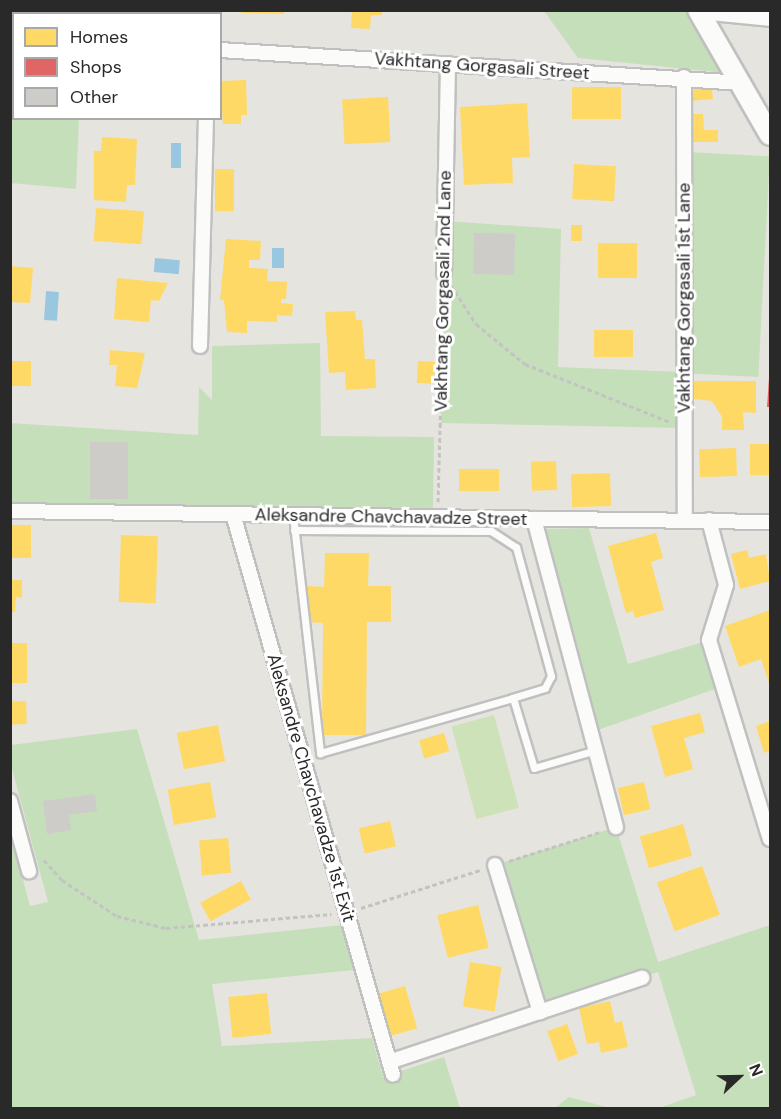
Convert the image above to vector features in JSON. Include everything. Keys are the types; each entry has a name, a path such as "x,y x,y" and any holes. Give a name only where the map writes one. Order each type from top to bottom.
{"street":[{"path":"699,11 771,19"},
{"path":"699,11 771,135"},
{"name":"Vakhtang Gorgasali Street","path":"222,50 684,77 742,83"},
{"name":"Vakhtang Gorgasali 2nd Lane","path":"444,273 448,64"},
{"name":"Vakhtang Gorgasali 1st Lane","path":"684,77 685,519"},
{"path":"200,346 206,120"},
{"name":"Aleksandre Chavchavadze Street","path":"10,511 771,522"},
{"name":"Aleksandre Chavchavadze 1st Exit","path":"233,514 393,1076"},
{"path":"534,519 616,827"},
{"path":"709,520 726,585 709,640 771,839"},
{"path":"10,801 28,871"},
{"path":"495,865 540,1012"},
{"path":"389,1062 642,978"}],"lane":[{"path":"292,515 320,753 545,688 551,676 516,547 491,531 294,530"},
{"path":"513,698 534,768 596,750"}],"path":[{"path":"444,273 476,324 525,364 685,428"},
{"name":"Vakhtang Gorgasali 2nd Lane","path":"438,517 444,273"},
{"path":"40,857 62,880 117,916 166,928 346,912"}],"green space":[{"path":"544,11 686,11 726,73 578,58"},
{"path":"10,47 12,120 79,120 76,189 11,183"},
{"path":"688,152 770,156 758,377 676,373"},
{"path":"445,221 561,229 558,367 681,372 681,428 441,423"},
{"path":"320,343 321,436 434,437 433,511 11,506 10,423 198,435 199,387 212,400 212,346"},
{"path":"589,528 628,664 700,643 715,689 595,731 542,529"},
{"path":"494,715 519,808 476,819 451,726"},
{"path":"137,729 199,940 342,925 355,970 212,984 222,1046 372,1038 383,1077 444,1057 460,1108 11,1108 10,830 30,906 48,902 11,765 11,745"},
{"path":"616,827 658,962 770,925 770,1108 659,1108 696,1095 658,972 540,1012 495,865"},
{"path":"569,1097 610,1108 555,1108"}],"water":[{"path":"171,143 181,143 181,168 171,168"},
{"path":"272,248 284,248 284,268 272,268"},
{"path":"155,258 180,260 179,274 154,272"},
{"path":"46,291 59,292 57,321 44,320"}],"building: Homes":[{"path":"241,10 284,10 284,14 241,13"},
{"path":"352,10 382,10 382,15 371,15 370,29 351,28"},
{"path":"246,80 247,115 241,115 241,124 223,124 222,81"},
{"path":"572,87 621,87 621,119 572,119"},
{"path":"712,88 713,99 692,101 691,90"},
{"path":"388,97 390,142 344,144 342,99"},
{"path":"527,103 530,157 512,158 513,183 464,185 460,107"},
{"path":"690,114 703,114 704,130 718,130 718,142 690,142"},
{"path":"102,137 137,139 135,185 127,185 126,202 94,200 94,151 101,151"},
{"path":"574,164 616,166 614,201 572,199"},
{"path":"215,169 234,169 234,211 215,211"},
{"path":"96,208 144,211 142,244 94,241"},
{"path":"571,225 582,225 582,241 571,241"},
{"path":"226,239 261,241 260,260 249,260 249,268 268,269 267,281 287,282 286,299 281,299 281,303 293,304 292,316 277,315 277,322 247,321 247,333 227,332 224,300 220,300"},
{"path":"598,243 637,243 637,278 598,278"},
{"path":"10,266 33,268 30,303 10,302"},
{"path":"117,278 168,283 159,301 151,300 149,322 114,319"},
{"path":"355,311 356,320 362,320 365,359 375,359 376,388 346,390 345,372 329,373 325,312"},
{"path":"594,330 633,330 633,357 594,357"},
{"path":"110,350 145,353 137,388 115,386 117,365 109,365"},
{"path":"10,361 31,361 31,386 10,386"},
{"path":"418,361 435,362 434,384 417,383"},
{"path":"694,381 756,381 756,413 743,412 744,430 722,430 722,417 712,401 694,399"},
{"path":"750,444 770,444 770,475 750,475"},
{"path":"736,448 737,476 700,477 699,449"},
{"path":"556,461 557,490 532,491 531,462"},
{"path":"459,469 499,469 499,491 459,491"},
{"path":"610,473 611,506 572,507 571,474"},
{"path":"10,525 31,525 31,558 10,558"},
{"path":"656,533 663,558 651,562 664,610 635,618 633,611 626,613 608,546"},
{"path":"121,535 158,536 156,603 119,602"},
{"path":"747,550 749,558 766,554 770,581 740,589 731,554"},
{"path":"325,553 369,553 368,586 391,586 391,622 367,622 366,735 322,735 323,623 308,622 308,586 324,587"},
{"path":"10,580 22,580 22,598 16,597 15,612 10,612"},
{"path":"770,610 770,686 761,659 739,667 725,626"},
{"path":"10,643 27,643 27,683 10,683"},
{"path":"26,701 27,724 11,725 10,702"},
{"path":"700,713 705,732 684,738 693,769 665,777 651,726"},
{"path":"770,721 770,751 764,753 756,726"},
{"path":"218,725 225,761 184,769 177,733"},
{"path":"444,733 449,751 424,758 419,740"},
{"path":"210,782 216,817 174,825 168,789"},
{"path":"644,782 650,809 624,815 618,788"},
{"path":"390,821 396,846 365,854 359,828"},
{"path":"683,824 692,856 649,868 640,836"},
{"path":"228,838 231,873 202,875 199,841"},
{"path":"702,866 720,915 675,931 657,882"},
{"path":"241,881 251,900 210,921 200,903"},
{"path":"478,905 489,948 448,958 437,915"},
{"path":"470,962 502,967 495,1011 463,1006"},
{"path":"405,986 417,1028 391,1036 379,993"},
{"path":"267,993 271,1034 232,1038 228,997"},
{"path":"610,1001 615,1023 622,1021 628,1047 601,1053 599,1042 587,1044 579,1008"},
{"path":"567,1024 578,1054 558,1061 547,1031"}],"building: Shops":[{"path":"769,378 770,407 767,407"}],"building: Other":[{"path":"474,233 515,234 514,275 473,274"},
{"path":"90,442 128,442 128,499 90,499"},
{"path":"95,794 97,811 69,815 71,830 47,834 43,801"}]}
